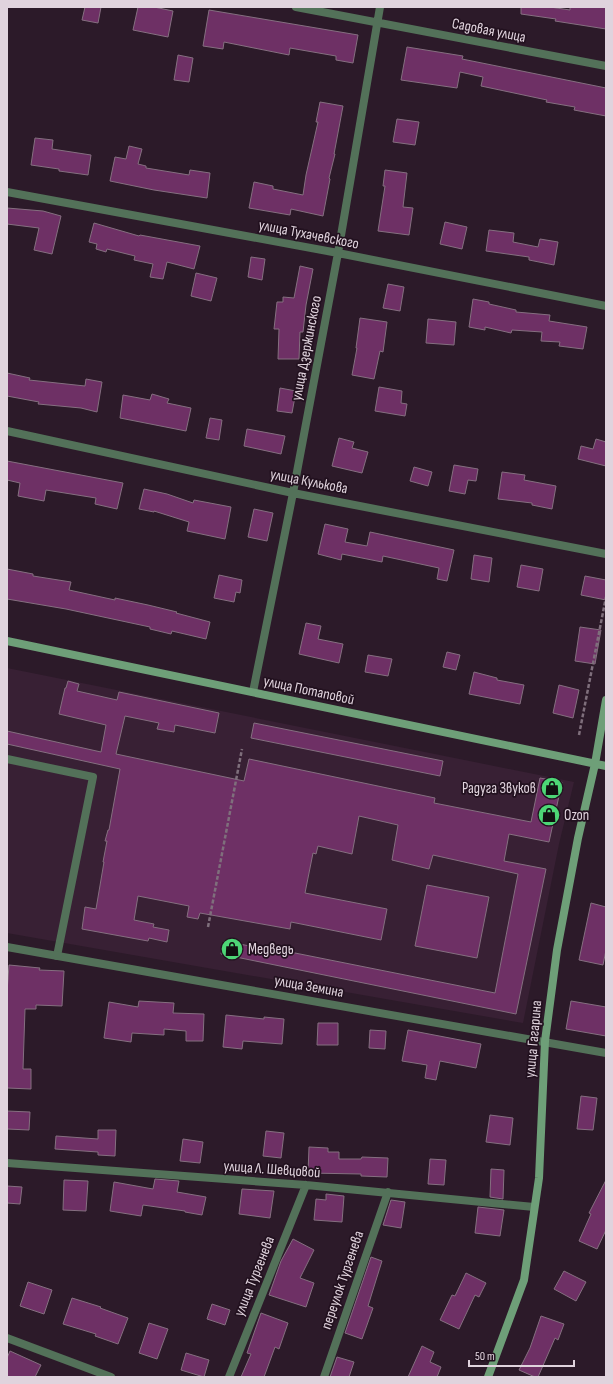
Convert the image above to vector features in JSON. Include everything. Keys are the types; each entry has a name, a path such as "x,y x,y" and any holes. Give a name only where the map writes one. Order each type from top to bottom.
{"main road":[{"name":"улица Потаповой","path":"7,641 606,766"},
{"name":"улица Гагарина","path":"488,1377 524,1280 539,1178 545,1042 557,950 578,838 595,764 606,700"}],"street":[{"name":"Садовая улица","path":"296,7 606,66"},
{"name":"улица Дзержинского","path":"253,692 293,493 338,253 380,7"},
{"name":"улица Тухачевского","path":"7,192 338,253 606,306"},
{"name":"улица Кулькова","path":"7,431 293,493 606,554"},
{"path":"7,759 93,778 57,956"},
{"name":"улица Земина","path":"7,947 606,1053"},
{"name":"улица Л. Шевцовой","path":"7,1164 306,1185 534,1207"},
{"name":"улица Тургенева","path":"228,1377 306,1185"},
{"name":"переулок Тургенева","path":"324,1377 388,1192"},
{"path":"7,1338 112,1377"}],"path":[{"path":"579,735 606,597"},
{"path":"208,927 242,749"}],"shaded area":[{"path":"7,668 574,782 559,844 523,1023 7,933"}],"building":[{"path":"85,7 101,7 98,23 82,20"},
{"path":"138,7 154,7 173,11 168,37 133,30"},
{"path":"521,7 550,7 570,10 570,7 606,7 606,29 521,14"},
{"path":"209,10 358,35 353,63 336,60 336,56 290,48 289,55 224,42 223,49 203,46"},
{"path":"407,47 463,56 462,59 606,88 606,116 574,110 575,107 546,102 547,100 481,86 483,77 460,72 457,88 401,80"},
{"path":"178,55 193,58 189,82 174,80"},
{"path":"320,102 343,106 323,216 291,209 290,215 249,208 254,182 273,186 273,189 303,195 318,122 316,122"},
{"path":"397,119 419,122 415,145 393,142"},
{"path":"35,138 53,140 52,149 91,155 88,175 31,165"},
{"path":"129,146 142,149 138,164 146,166 146,168 189,175 190,170 210,173 207,198 154,190 110,181 115,157 126,159"},
{"path":"385,170 407,173 403,207 413,208 409,235 378,231 385,186 383,186"},
{"path":"7,208 43,211 61,216 52,254 34,250 39,228 7,224"},
{"path":"445,222 467,227 462,249 440,244"},
{"path":"94,223 139,236 200,246 194,269 167,262 163,279 150,277 153,264 134,260 135,256 107,249 106,252 96,249 97,244 89,242"},
{"path":"489,230 514,233 513,242 538,247 540,239 558,242 554,265 529,260 529,257 486,251"},
{"path":"251,257 265,259 262,280 248,277"},
{"path":"300,266 313,269 306,305 303,332 300,332 299,359 278,359 279,329 274,329 277,302 283,302 283,297 294,298"},
{"path":"196,273 217,278 211,301 191,296"},
{"path":"388,284 404,287 400,311 383,308"},
{"path":"473,299 516,310 516,312 550,315 549,321 587,327 583,349 559,346 560,342 541,341 542,332 512,330 511,333 485,327 485,330 469,327"},
{"path":"360,318 387,322 383,352 380,351 374,379 352,375"},
{"path":"428,319 456,322 454,345 426,343"},
{"path":"7,373 30,378 29,380 85,386 86,379 102,382 97,412 81,408 38,404 39,402 7,396"},
{"path":"379,387 402,391 401,403 407,404 405,416 375,411"},
{"path":"280,388 296,391 292,413 277,411"},
{"path":"152,394 169,399 167,403 191,408 186,431 120,418 123,395 150,400"},
{"path":"210,418 222,420 219,440 206,438"},
{"path":"247,429 285,436 281,454 244,446"},
{"path":"339,438 354,442 352,448 368,452 362,473 332,466"},
{"path":"596,439 606,442 606,466 578,459 581,446 593,449"},
{"path":"7,461 123,483 117,509 95,504 96,498 46,490 44,501 18,496 20,483 7,480"},
{"path":"454,465 478,469 476,481 468,480 465,494 449,491"},
{"path":"414,467 432,472 428,486 410,481"},
{"path":"502,472 525,475 524,480 556,486 552,509 532,505 532,503 498,499"},
{"path":"144,489 167,494 193,503 194,500 231,507 225,539 187,531 189,522 154,511 139,509"},
{"path":"254,509 273,513 267,541 248,537"},
{"path":"325,524 348,529 345,542 367,546 370,532 454,550 447,581 437,579 439,568 383,556 382,562 342,554 341,560 318,554"},
{"path":"474,555 492,558 489,582 471,579"},
{"path":"521,565 543,569 539,591 517,587"},
{"path":"7,569 33,574 33,576 71,582 69,590 115,600 115,598 148,605 210,622 206,639 172,631 171,634 150,629 150,627 66,609 7,599"},
{"path":"219,575 242,580 240,593 236,592 234,602 214,598"},
{"path":"585,576 606,580 606,600 581,595"},
{"path":"306,623 321,626 318,639 343,644 339,663 299,654"},
{"path":"580,627 601,630 595,664 575,661"},
{"path":"447,652 460,655 456,670 443,667"},
{"path":"368,655 392,659 388,676 365,672"},
{"path":"474,672 497,678 497,680 524,685 520,704 469,694"},
{"path":"68,681 79,684 77,691 117,700 119,692 219,713 215,733 175,725 174,732 157,729 159,723 125,716 116,754 244,781 249,759 435,798 434,803 531,822 540,778 562,782 549,842 509,834 504,861 546,869 516,1014 221,954 224,941 260,948 260,946 495,993 518,874 433,855 429,869 392,860 398,825 359,816 352,854 318,846 316,854 313,853 305,893 387,909 381,940 291,922 290,929 200,913 198,919 187,917 189,906 138,896 134,920 154,924 153,927 169,930 167,942 149,938 148,941 82,929 85,907 96,909 107,841 105,841 109,830 120,769 7,744 7,731 101,752 106,725 59,714"},
{"path":"559,685 579,690 573,718 553,713"},
{"path":"254,723 443,761 440,776 251,738"},
{"path":"427,885 489,897 477,958 415,946"},
{"path":"591,903 606,907 606,950 603,965 579,960"},
{"path":"9,965 40,968 39,970 64,971 62,1006 36,1005 36,1009 25,1009 23,1069 31,1069 31,1089 7,1088 7,992"},
{"path":"139,1001 174,1003 173,1013 204,1014 203,1041 186,1041 186,1031 164,1029 164,1035 132,1033 131,1042 104,1038 109,1002 138,1007"},
{"path":"571,1001 606,1007 606,1036 566,1029"},
{"path":"226,1015 264,1019 264,1017 284,1019 282,1044 243,1041 242,1049 223,1047"},
{"path":"318,1023 338,1023 338,1045 317,1045"},
{"path":"370,1030 386,1031 385,1049 369,1048"},
{"path":"408,1030 481,1044 476,1068 440,1061 436,1080 425,1078 427,1065 402,1061"},
{"path":"581,1096 597,1098 593,1130 577,1129"},
{"path":"7,1111 30,1112 29,1130 7,1129"},
{"path":"490,1115 513,1118 510,1145 486,1142"},
{"path":"98,1130 116,1130 115,1156 98,1155 98,1152 55,1149 56,1136 98,1139"},
{"path":"266,1131 284,1133 281,1158 263,1156"},
{"path":"183,1139 203,1142 200,1163 180,1161"},
{"path":"309,1147 328,1148 328,1152 339,1152 339,1159 361,1159 362,1157 388,1158 387,1177 361,1176 361,1174 308,1173"},
{"path":"430,1159 446,1160 444,1185 428,1184"},
{"path":"491,1169 504,1170 503,1199 490,1197"},
{"path":"155,1179 179,1181 177,1192 206,1197 202,1215 143,1205 141,1216 110,1211 114,1182 153,1189"},
{"path":"64,1180 88,1181 86,1211 63,1210"},
{"path":"606,1180 606,1230 597,1249 579,1241 591,1214 589,1213"},
{"path":"7,1186 22,1187 20,1204 7,1203"},
{"path":"242,1189 274,1191 270,1218 239,1214"},
{"path":"326,1194 344,1196 342,1222 314,1220 316,1199 326,1200"},
{"path":"391,1200 405,1202 401,1228 383,1225"},
{"path":"478,1207 504,1210 500,1236 475,1233"},
{"path":"293,1239 314,1250 300,1278 314,1283 306,1307 269,1295 281,1261"},
{"path":"371,1257 382,1261 368,1306 373,1308 362,1339 345,1333"},
{"path":"564,1271 586,1282 576,1301 554,1289"},
{"path":"466,1273 486,1283 479,1297 475,1295 459,1329 440,1320 452,1295 455,1296"},
{"path":"28,1282 52,1290 44,1314 20,1306"},
{"path":"72,1298 101,1307 100,1308 128,1318 118,1344 95,1336 96,1334 63,1324"},
{"path":"212,1304 230,1310 225,1325 207,1319"},
{"path":"261,1313 288,1323 279,1349 275,1347 264,1377 241,1377 251,1354 247,1353"},
{"path":"541,1316 564,1324 558,1340 555,1338 538,1377 535,1377 519,1370 530,1348"},
{"path":"149,1323 168,1329 157,1359 139,1353"},
{"path":"422,1346 434,1352 430,1362 441,1367 437,1377 408,1377"},
{"path":"10,1351 41,1365 35,1377 7,1377 7,1358"},
{"path":"186,1353 209,1360 204,1377 181,1370"},
{"path":"337,1357 354,1362 349,1377 330,1377"}],"place":[{"name":"Радуга Звуков","path":"552,788"},
{"name":"Ozon","path":"549,815"},
{"name":"Медведь","path":"232,949"}]}
